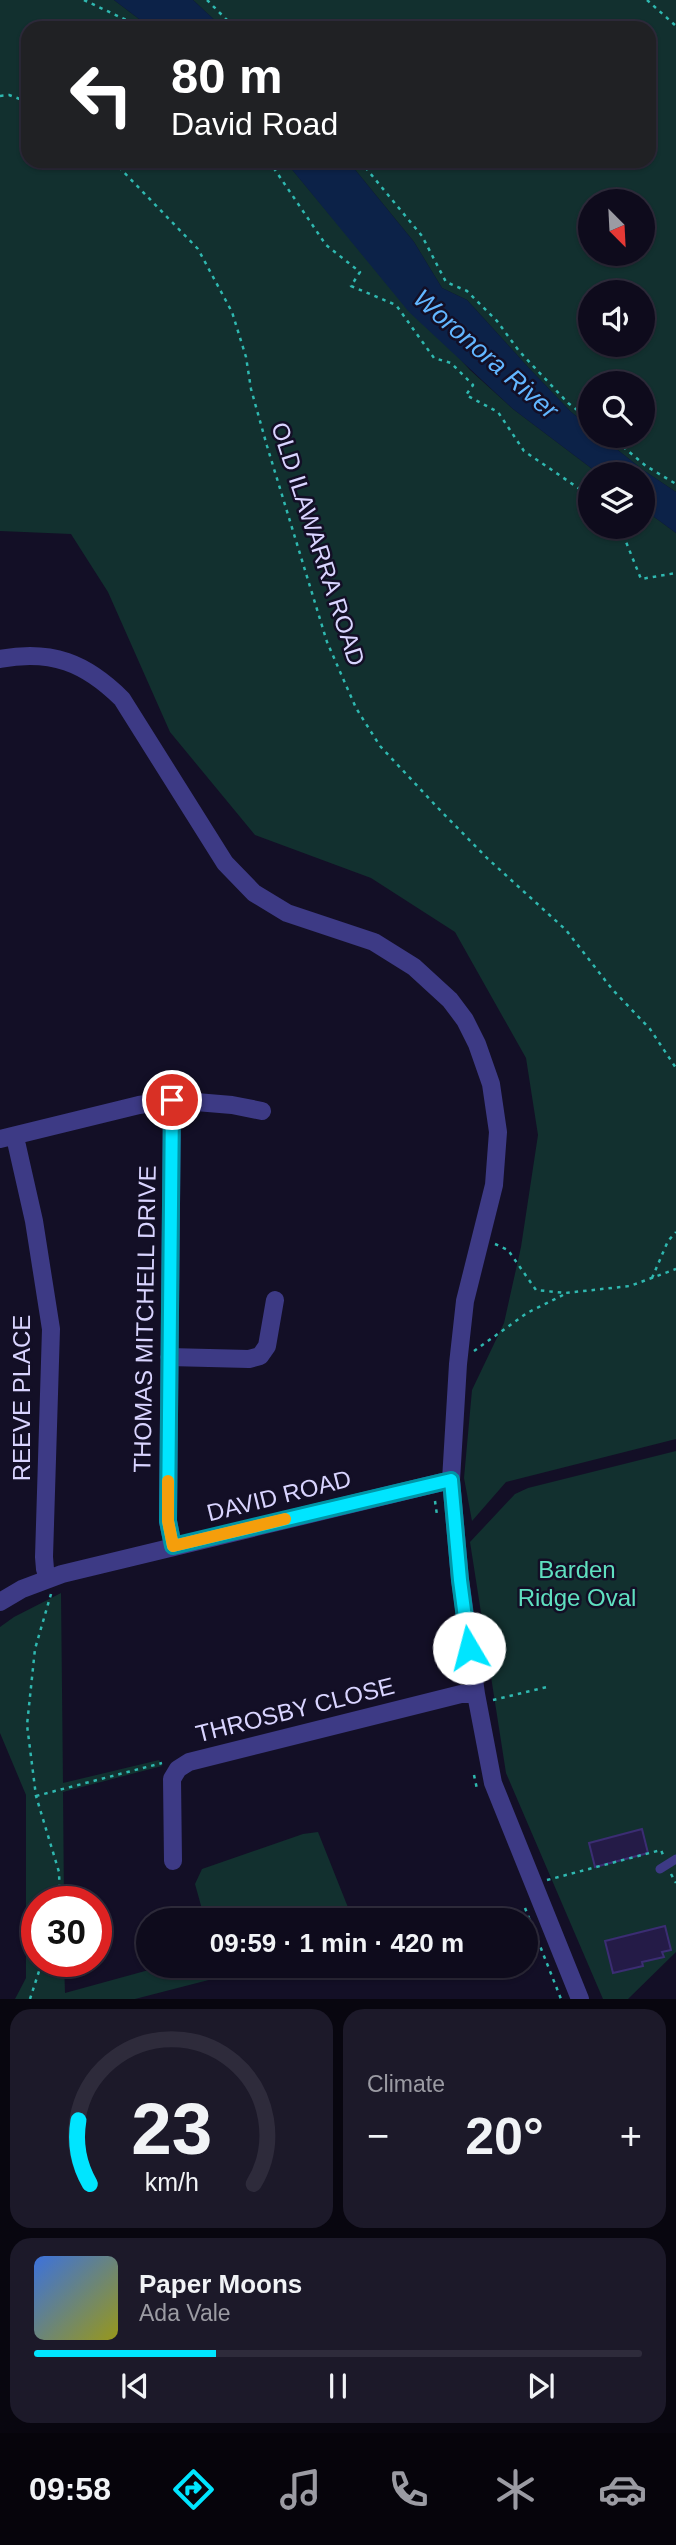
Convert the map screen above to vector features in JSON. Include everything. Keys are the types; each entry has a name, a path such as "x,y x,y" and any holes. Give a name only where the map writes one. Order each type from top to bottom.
{"street":[{"path":"0,659 24,655 55,657 85,669 105,682 122,699 225,863 254,893 287,913 374,942 414,967 450,1000 465,1020 477,1044 491,1084 498,1132 494,1185 465,1301 458,1364 451,1480 460,1580 476,1694 493,1783 580,1999"},
{"path":"7,1138 139,1105 172,1100 232,1105 262,1111"},
{"name":"THOMAS MITCHELL DRIVE","path":"172,1100 168,1521 173,1546"},
{"name":"REEVE PLACE","path":"7,1138 34,1221 51,1329 45,1587"},
{"path":"169,1357 249,1359 260,1356 267,1346 275,1300"},
{"name":"DAVID ROAD","path":"0,1602 173,1546 451,1480"},
{"name":"THROSBY CLOSE","path":"173,1861 172,1779 178,1769 189,1762 461,1694 476,1694"}],"path":[{"path":"84,0 128,21"},
{"path":"207,0 228,21"},
{"path":"648,0 676,26"},
{"path":"0,96 9,95 21,99"},
{"name":"OLD ILAWARRA ROAD","path":"120,168 198,250 232,313 246,357 251,389 267,446 327,642 356,708 380,746 438,808 487,858 566,930 612,989 650,1029 676,1068"},
{"path":"274,168 326,245 360,272 351,286 396,305 434,358 450,363 473,385 466,395 498,412 524,452 578,488"},
{"path":"366,168 422,236 446,282 467,291 497,321 519,351 578,410"},
{"path":"624,448 646,466 676,484"},
{"path":"625,539 640,579 676,573"},
{"path":"652,1278 668,1241 676,1232"},
{"path":"482,1238 508,1250 536,1290 565,1293 630,1286 676,1269"},
{"path":"458,1364 527,1313 565,1293"},
{"path":"431,1497 435,1500 438,1526"},
{"path":"45,1587 51,1592 35,1650 27,1725 36,1796 59,1872 59,1886"},
{"path":"496,1699 547,1687"},
{"path":"36,1796 161,1763 178,1769"},
{"path":"473,1772 481,1798"},
{"path":"547,1880 661,1850 668,1864"},
{"path":"521,1898 561,1999"},
{"path":"30,1999 38,1977"}],"green space":[{"path":"0,0 114,0 142,21 21,21 21,168 291,168 470,370 513,409 583,462 578,462 578,539 655,539 655,518 676,533 676,1439 506,1482 472,1521 464,1478 472,1390 504,1323 521,1247 538,1135 526,1058 455,932 371,878 255,835 170,732 108,592 71,534 0,531"},
{"path":"193,0 676,0 676,492 655,478 655,462 633,462 615,448 655,448 655,371 578,371 578,418 467,300 442,288 414,242 354,168 656,168 656,21 216,21"},
{"name":"Barden Ridge Oval","path":"676,1451 676,1952 628,1999 603,1999 506,1773 470,1542 515,1494 528,1488"},
{"path":"61,1593 63,1783 159,1760 162,1766 63,1792 64,1886 26,1886 26,1795 0,1733 0,1627"},
{"path":"318,1832 348,1908 202,1908 195,1884 202,1869 303,1834"},
{"path":"136,1974 136,1978 217,1978 135,1999 15,1999 26,1978 64,1977 65,1993"}],"water":[{"path":"114,0 193,0 216,21 142,21"},
{"name":"Woronora River","path":"291,168 354,168 414,242 442,288 467,300 578,418 578,448 615,448 633,462 583,462 513,409 409,312"},
{"path":"655,478 676,492 676,533 655,518"}],"building":[{"path":"642,1829 648,1853 595,1867 589,1843"},
{"path":"665,1926 671,1950 662,1952 664,1957 642,1962 643,1966 613,1973 605,1941"}],"slow traffic":[{"path":"168,1481 168,1521 173,1546 285,1519"}],"route":[{"path":"172,1100 168,1521 173,1546 451,1480 469,1648"}]}
